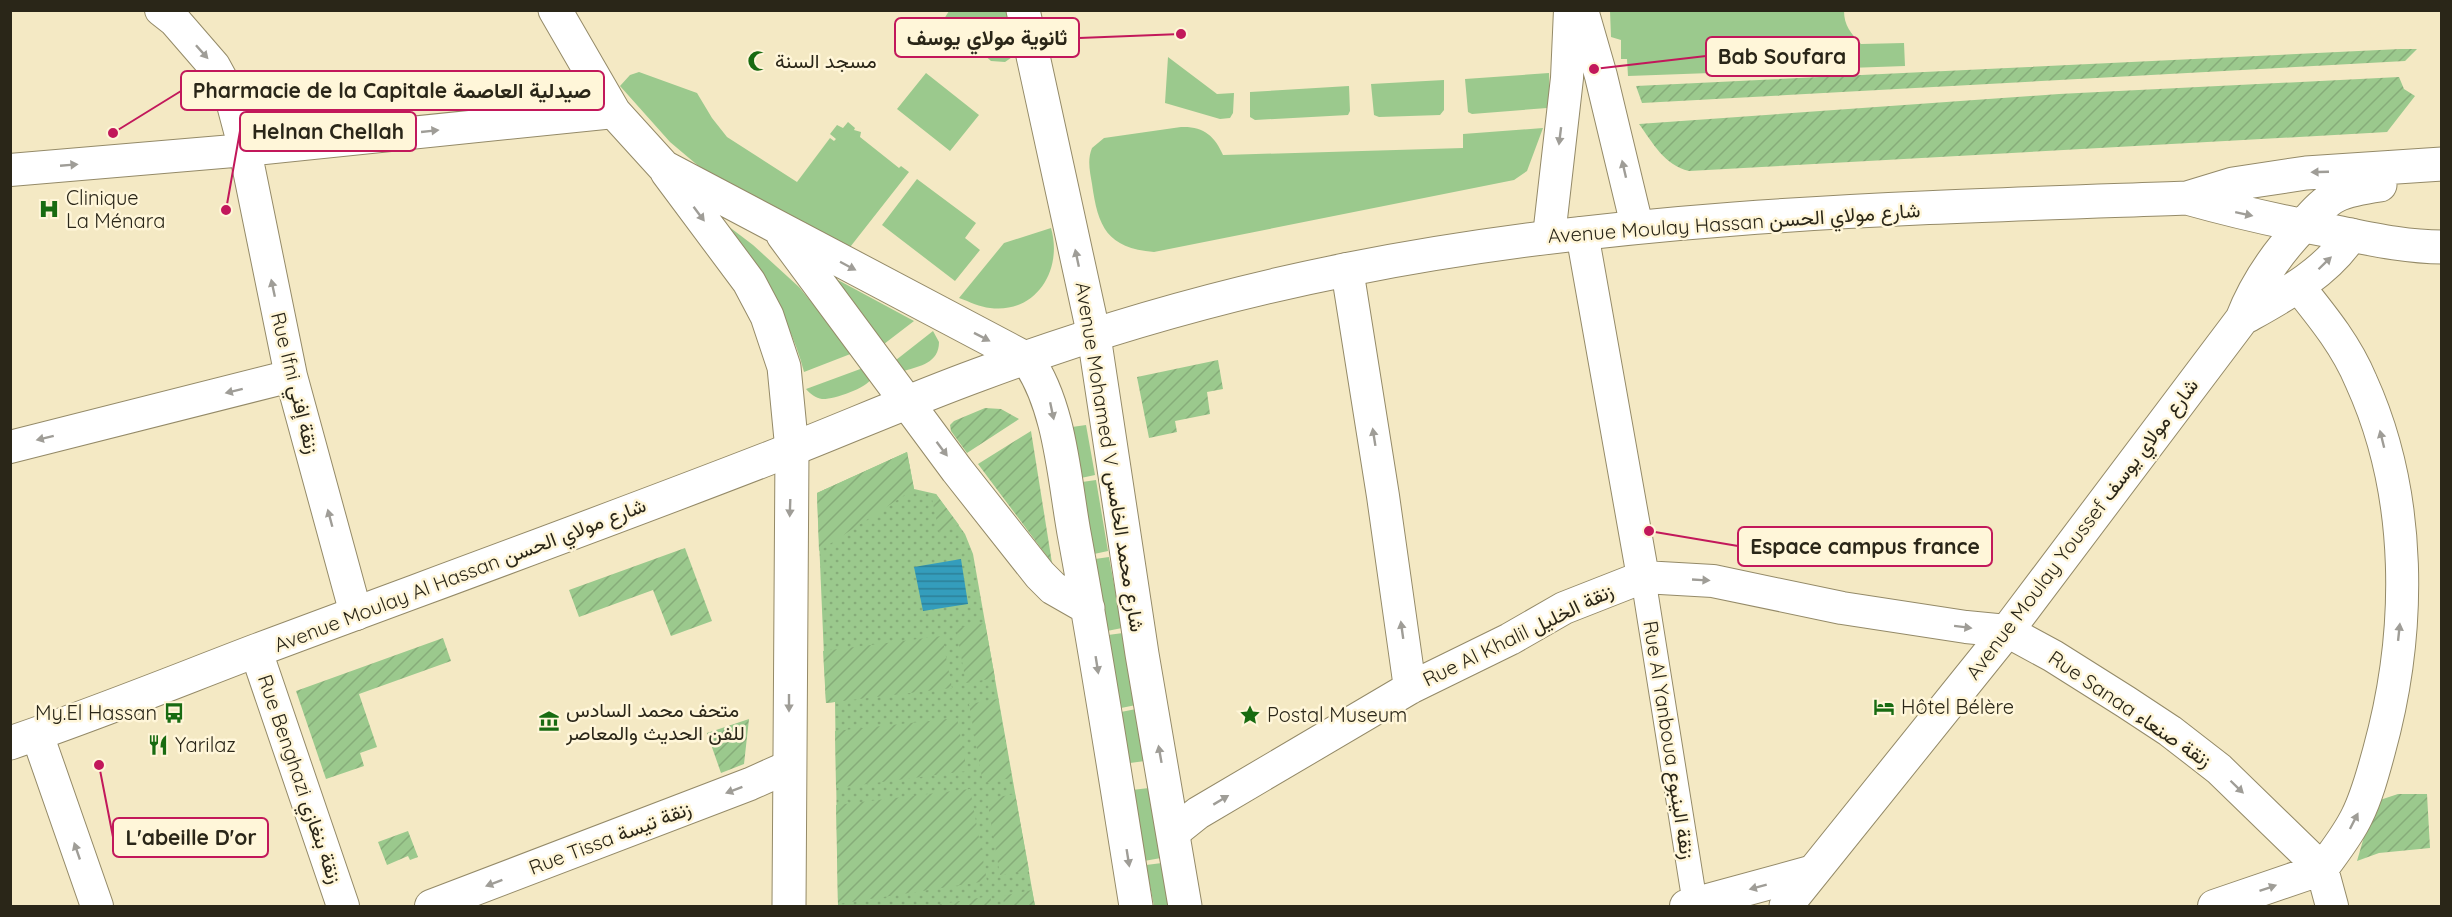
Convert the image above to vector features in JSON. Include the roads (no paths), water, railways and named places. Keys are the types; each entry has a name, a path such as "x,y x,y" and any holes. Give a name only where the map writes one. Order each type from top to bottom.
{"main road":[{"path":"555,10 614,112 664,167 749,282 767,316 784,367 792,450 788,767 789,906"},
{"name":"Avenue Mohamed V شارع محمد الخامس","path":"1023,10 1094,336 1142,654 1185,906"},
{"name":"Avenue Moulay Hassan شارع مولاي الحسن","path":"907,402 986,372 1094,336 1177,312 1347,269 1548,236 1637,226 1882,210 2187,198 2233,184 2295,174 2442,164"},
{"path":"664,167 1027,359 1036,372 1051,406 1088,608 1136,906"},
{"name":"Avenue Moulay Youssef شارع مولاي يوسف","path":"1786,906 2007,631 2242,319 2258,283 2287,243 2328,200 2344,190 2442,179"},
{"name":"Avenue Moulay Hassan شارع مولاي الحسن","path":"2187,198 2235,212 2303,226 2399,244 2442,246"},
{"path":"2399,244 2442,224"},
{"path":"778,228 907,402 1040,575 1053,588 1088,608"},
{"name":"Avenue Moulay Youssef شارع مولاي يوسف","path":"2242,319 2298,286 2340,250 2351,235"},
{"name":"Avenue Moulay Al Hassan شارع مولاي الحسن","path":"24,739 792,450 907,402"}],"street":[{"name":"Rue Ifni زنقة إفني","path":"161,10 175,21 214,66 231,97 245,150 291,376 356,614"},
{"path":"1548,236 1567,78 1570,10"},
{"path":"1582,10 1602,76 1637,226"},
{"path":"10,170 245,150 614,112"},
{"path":"1582,233 1643,577"},
{"path":"1347,269 1383,496 1410,688"},
{"path":"2214,906 2322,869 2345,838 2357,816 2372,776 2386,725 2401,623 2401,557 2398,520 2389,465 2379,424 2347,352 2298,286"},
{"path":"10,447 291,376"},
{"name":"Rue Al Khalil زنقة الخليل","path":"1173,833 1198,813 1410,688 1509,639 1564,608 1643,577 1713,581 1842,608 1919,621 2007,631"},
{"name":"Rue Al Yanboua زنقة الينبوع","path":"1643,577 1691,905"},
{"name":"Rue Sanaa زنقة صنعاء","path":"2007,631 2053,656 2170,731 2219,769 2322,869"},
{"name":"Rue Benghazi زنقة بنغازي","path":"256,651 343,906"},
{"path":"24,739 97,906"},
{"name":"Rue Tissa زنقة تيسة","path":"431,906 750,784 788,767"},
{"path":"2322,869 2332,906"},
{"path":"1691,905 1814,871"}],"water":[{"path":"961,559 968,604 923,611 914,567"}],"place":[{"name":"ثانوية مولاي يوسف","path":"1181,34"},
{"name":"مسجد السنة","path":"758,61"},
{"name":"Bab Soufara","path":"1594,69"},
{"name":"Pharmacie de la Capitale صيدلية العاصمة","path":"113,133"},
{"name":"Clinique La Ménara","path":"49,209"},
{"name":"Helnan Chellah","path":"226,210"},
{"name":"Espace campus france","path":"1649,531"},
{"name":"Hôtel Bélère","path":"1884,707"},
{"name":"My.El Hassan","path":"174,713"},
{"name":"Postal Museum","path":"1250,715"},
{"name":"متحف محمد السادس للفن الحديث والمعاصر","path":"549,721"},
{"name":"Yarilaz","path":"158,745"},
{"name":"L'abeille D'or","path":"99,765"}]}
